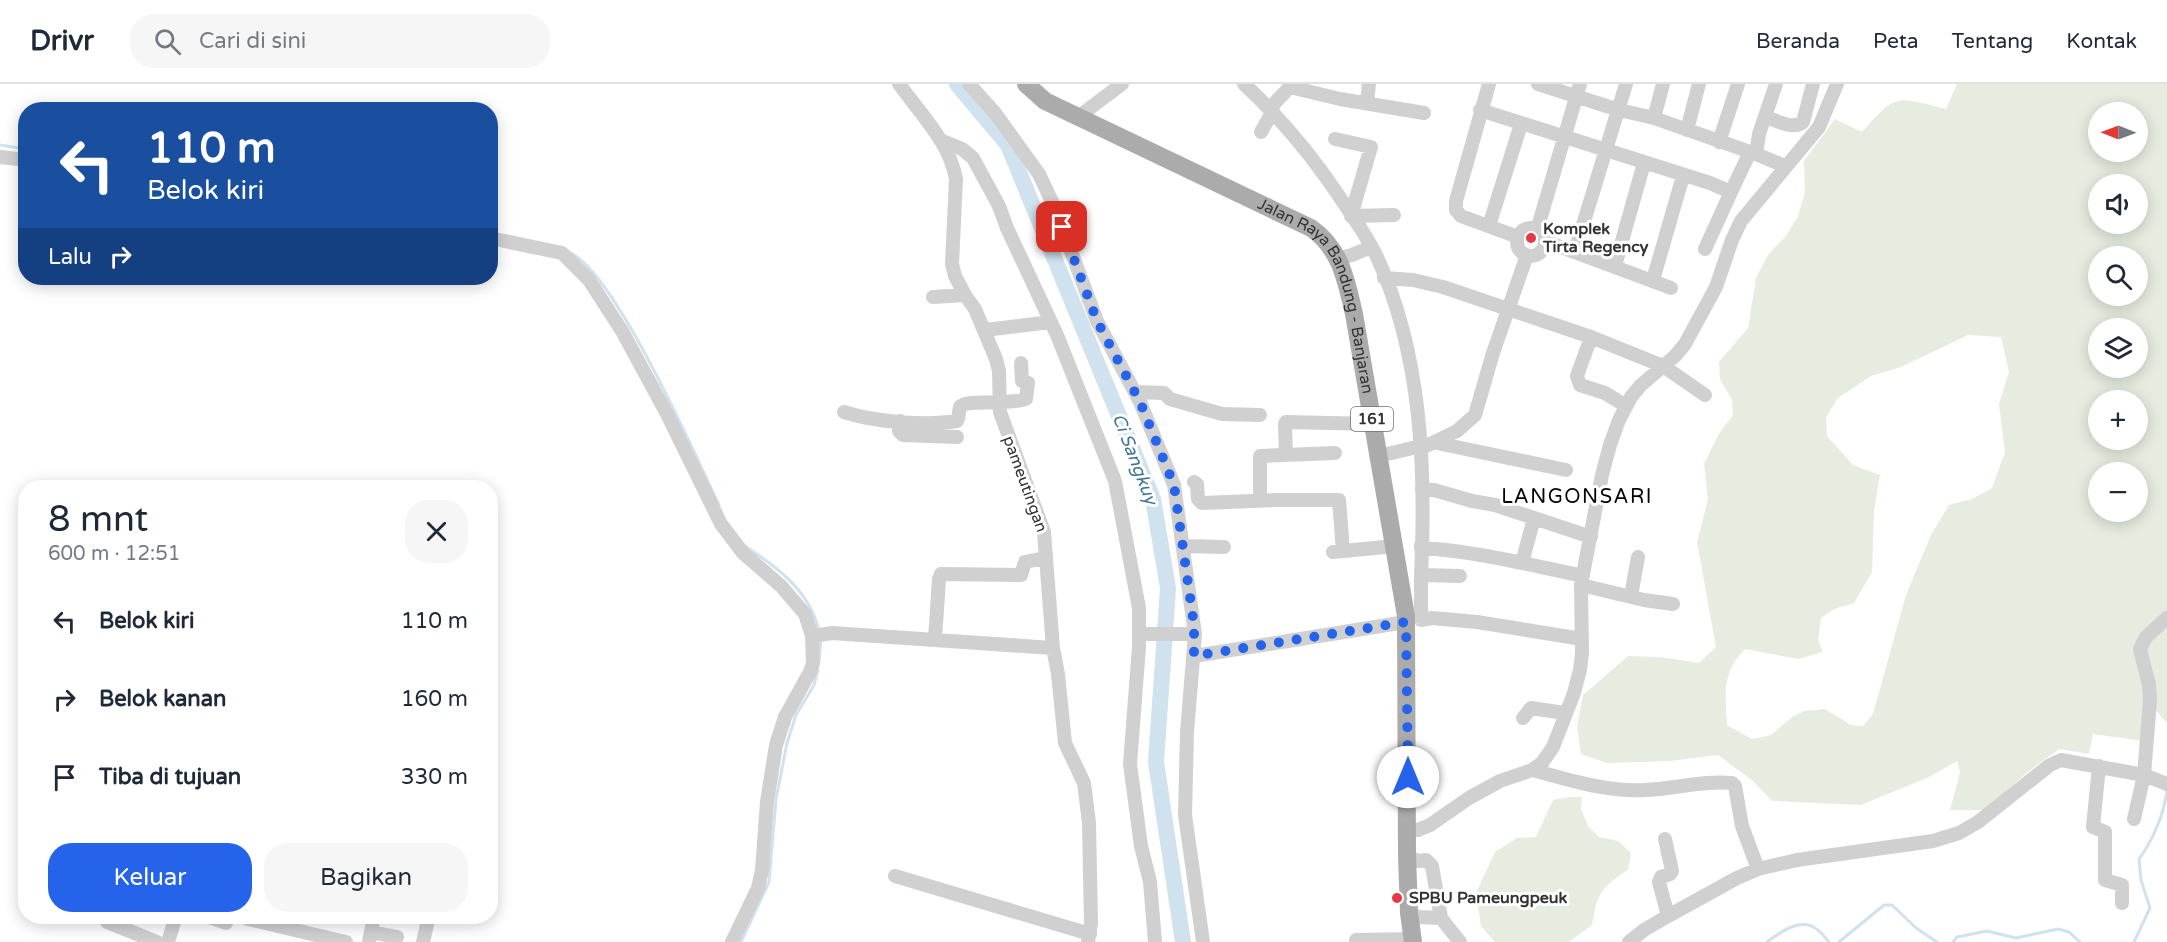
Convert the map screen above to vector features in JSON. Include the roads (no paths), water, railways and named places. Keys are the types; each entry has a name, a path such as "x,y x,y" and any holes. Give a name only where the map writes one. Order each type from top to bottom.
{"main road":[{"name":"Jalan Raya Bandung - Banjaran","path":"1026,84 1045,100 1078,117 1311,228 1326,241 1339,258 1354,314 1378,456 1411,618 1407,855 1412,941"}],"street":[{"name":"pameutingan","path":"899,84 940,140 955,170 952,264 955,276 985,330 999,371 999,404 1010,443 1044,532 1053,648 1065,743 1084,783 1086,797 1092,880 1089,938"},
{"path":"969,84 995,113 1040,174 1097,321 1135,392 1174,485 1184,546 1194,656 1187,732 1185,814 1203,942"},
{"path":"1078,117 1122,84"},
{"path":"1244,84 1271,110 1318,164 1352,215 1384,275 1405,338 1421,446 1422,488 1421,572 1411,618"},
{"path":"1367,103 1369,84"},
{"path":"1489,84 1480,110 1456,205 1457,213 1518,237"},
{"path":"1538,84 1578,90 1619,110 1654,118 1780,164"},
{"path":"1575,252 1626,84"},
{"path":"1654,118 1663,84"},
{"path":"1687,130 1699,84"},
{"path":"1719,142 1737,84"},
{"path":"1705,249 1731,192 1753,153 1776,84"},
{"path":"1766,117 1791,126 1803,122 1814,84"},
{"path":"1408,829 1418,830 1430,825 1469,798 1500,781 1533,770 1542,763 1553,747 1574,693 1580,670 1582,581 1610,445 1626,406 1641,385 1685,344 1716,287 1741,221 1819,127 1837,84"},
{"path":"1261,132 1271,110 1269,109 1291,88 1424,113"},
{"path":"1527,255 1538,254 1542,250 1541,235 1563,136 1578,90"},
{"path":"1480,110 1710,183 1731,192"},
{"path":"1489,226 1521,124"},
{"path":"1335,139 1371,147 1352,215"},
{"path":"940,140 962,148 973,158 999,206 1051,322 1115,482 1139,608 1141,634 1130,764 1141,846 1150,882 1155,942"},
{"path":"0,157 18,159"},
{"path":"1615,266 1644,163"},
{"path":"1653,280 1683,176"},
{"path":"1352,215 1394,215"},
{"path":"1527,255 1518,246 1518,237 1528,228 1575,252 1671,288"},
{"path":"498,240 562,253 589,280 617,322 667,414 720,524 743,553 773,578 805,614 817,635 810,672 784,717 776,745 767,802 762,870 758,888 732,942"},
{"path":"1339,258 1371,247"},
{"path":"1421,446 1420,449 1437,442 1466,425 1475,415 1527,255"},
{"path":"1384,275 1384,278 1413,280 1443,287 1591,337 1663,366 1706,395"},
{"path":"933,297 965,295"},
{"path":"985,330 1051,322"},
{"path":"1591,337 1577,382 1605,393 1626,406"},
{"path":"844,412 885,420 954,422 959,419 960,407 963,404 979,402 999,404 1026,399 1028,383 1022,381 1021,363"},
{"path":"1135,392 1164,393 1170,399 1222,414 1260,415"},
{"path":"900,421 899,431 903,435 957,437"},
{"path":"1286,454 1286,422 1373,424"},
{"path":"1437,442 1566,470"},
{"path":"1378,456 1421,446"},
{"path":"1260,501 1260,456 1335,453"},
{"path":"1194,482 1197,484 1200,502 1339,500 1338,552 1395,546"},
{"path":"1422,488 1422,490 1434,490 1495,505 1592,537"},
{"path":"1522,563 1533,518"},
{"path":"1421,545 1421,548 1452,550 1522,563 1631,596 1673,604"},
{"path":"1184,546 1224,547"},
{"path":"1631,596 1638,557"},
{"path":"935,639 941,574 1021,574 1026,561 1045,558"},
{"path":"1421,572 1421,575 1460,576"},
{"path":"1194,656 1411,618 1477,622 1582,639"},
{"path":"2134,819 2144,775 2150,693 2140,649 2146,637 2167,618"},
{"path":"1141,634 1193,634"},
{"path":"817,635 935,639 1053,648"},
{"path":"1524,718 1531,708 1565,713"},
{"path":"1629,942 1668,916 1758,869 1797,860 1945,838 1970,828 2056,762 2071,761 2099,766 2144,775 2163,783"},
{"path":"2099,766 2093,827 2105,832 2105,880 2122,885 2122,903"},
{"path":"1533,770 1611,789 1646,790 1732,783 1735,786 1742,826 1758,869"},
{"path":"1665,840 1672,871 1661,877 1659,882 1668,916"},
{"path":"1407,855 1417,861 1426,860 1432,866 1441,918 1460,942"},
{"path":"895,876 1089,938"},
{"path":"1409,914 1418,917 1441,918"},
{"path":"112,924 157,942"},
{"path":"168,942 174,924"},
{"path":"269,924 346,942"},
{"path":"427,941 428,924"},
{"path":"370,937 397,937"},
{"path":"1356,940 1412,941"}],"waterway":[{"name":"Ci Sangkuy","path":"957,84 1008,145 1153,499 1168,588 1156,762 1183,942"},
{"path":"0,145 18,148"},
{"path":"570,253 588,267 609,293 631,328 673,408 719,505"},
{"path":"745,546 791,581 808,604 819,631"},
{"path":"819,661 821,640"},
{"path":"741,942 769,882 776,799 787,743 796,715 814,685 818,670"},
{"path":"2134,942 2150,908 2141,880 2139,859 2158,826 2167,789"},
{"path":"1839,942 1884,905 1892,905 1916,928 1937,942"},
{"path":"1767,942 1797,925 1809,925 1817,929 1829,942"},
{"path":"1953,942 1957,937 1987,931 2016,938 2058,929 2069,932 2080,942"}],"place":[{"name":"Komplek Tirta Regency","path":"1531,238"},
{"name":"SPBU Pameungpeuk","path":"1397,898"}],"district":[{"name":"LANGONSARI","path":"1577,497"}]}
